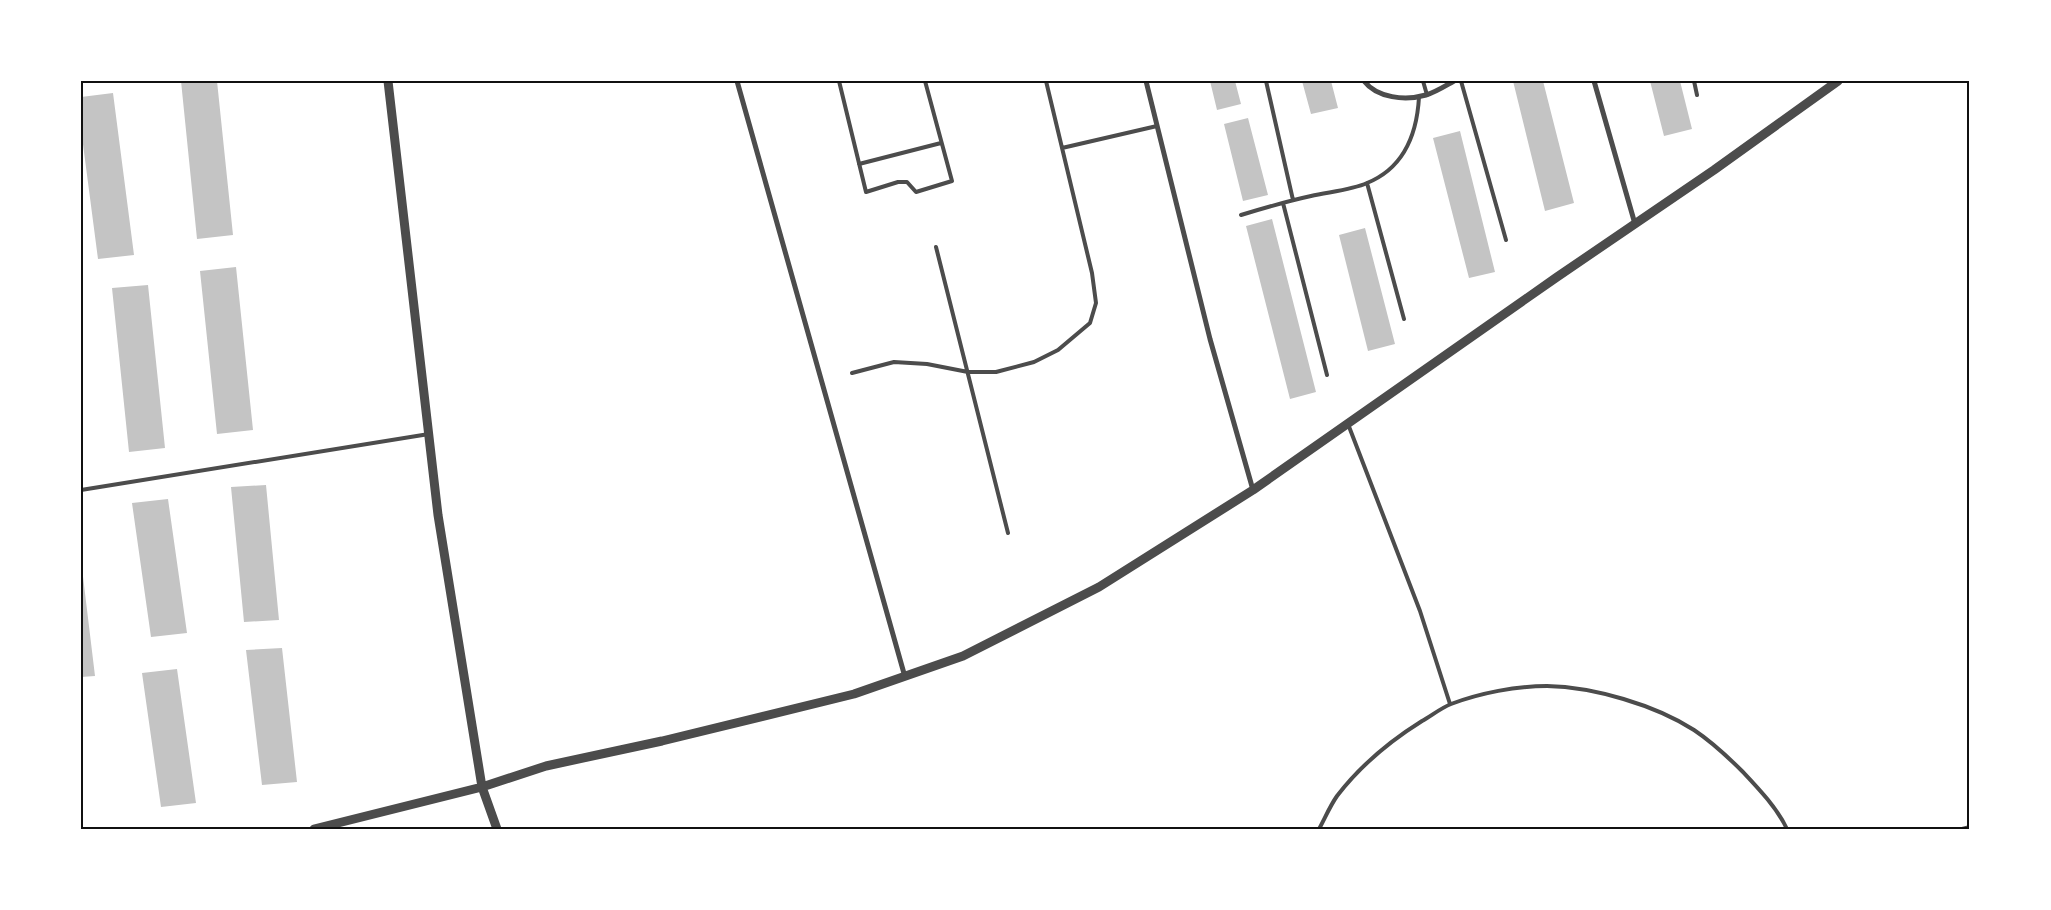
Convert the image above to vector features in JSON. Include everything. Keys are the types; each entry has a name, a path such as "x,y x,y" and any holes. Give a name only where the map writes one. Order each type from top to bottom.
{"street":[{"path":"388,81 438,515 482,787 497,829"},
{"path":"737,81 905,677"},
{"path":"1146,81 1210,338 1253,490"},
{"path":"1364,81 1370,89 1390,97 1410,98 1427,95 1454,81"},
{"path":"1594,81 1635,224"},
{"path":"314,829 482,787 546,766 854,694 964,656 1099,587 1253,490 1838,81"}],"lane":[{"path":"839,81 866,192 898,182 907,182 916,192 952,181 925,81"},
{"path":"852,373 894,362 927,364 968,372 996,372 1034,362 1058,350 1090,323 1096,303 1092,273 1046,81"},
{"path":"1266,81 1293,200"},
{"path":"1423,81 1427,95"},
{"path":"1461,81 1506,240"},
{"path":"1694,81 1697,95"},
{"path":"1241,215 1293,200 1367,183 1390,168 1404,151 1414,132 1419,97"},
{"path":"1062,148 1157,126"},
{"path":"859,164 941,142"},
{"path":"1367,183 1404,319"},
{"path":"1283,203 1327,375"},
{"path":"936,247 1008,533"},
{"path":"1348,424 1420,612 1450,704"},
{"path":"81,490 429,434"},
{"path":"1319,829 1336,797 1381,750 1450,704 1499,691 1547,686 1588,690 1663,713 1694,730 1724,754 1754,784 1783,820 1787,829"},
{"path":"1962,829 1970,827"}],"building":[{"path":"181,81 217,81 233,235 197,239"},
{"path":"1210,81 1235,81 1241,104 1217,110"},
{"path":"1302,81 1331,81 1338,108 1311,114"},
{"path":"1513,81 1543,81 1574,203 1545,211"},
{"path":"1650,81 1680,81 1692,129 1664,136"},
{"path":"113,93 134,255 98,259 81,129 81,97"},
{"path":"1248,118 1268,195 1243,201 1224,124"},
{"path":"1460,131 1495,272 1469,278 1433,138"},
{"path":"1272,219 1316,392 1290,399 1246,226"},
{"path":"1365,228 1395,344 1368,351 1339,235"},
{"path":"236,267 253,430 217,434 200,271"},
{"path":"148,285 165,448 129,452 112,288"},
{"path":"266,485 279,620 244,622 231,487"},
{"path":"168,499 187,633 151,637 132,503"},
{"path":"81,560 95,676 81,677"},
{"path":"282,648 297,782 262,785 246,650"},
{"path":"177,669 196,803 161,807 142,673"}]}
